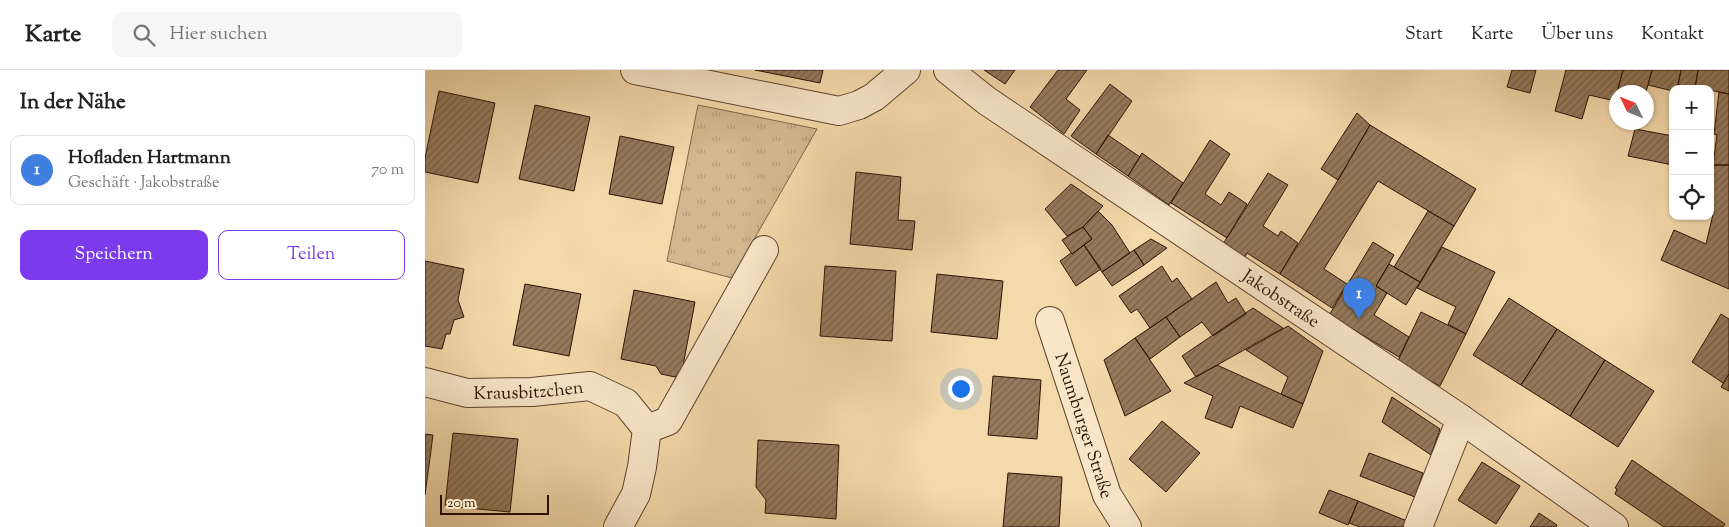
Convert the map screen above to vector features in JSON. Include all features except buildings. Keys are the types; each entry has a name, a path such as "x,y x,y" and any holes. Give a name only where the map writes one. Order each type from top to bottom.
{"street":[{"path":"635,70 839,111 874,97 907,70"},
{"name":"Jakobstraße","path":"948,70 987,102 1461,419 1614,527"},
{"path":"618,527 636,494 647,429 668,420 764,250"},
{"name":"Naumburger Straße","path":"1050,321 1107,495 1127,527"},
{"name":"Krausbitzchen","path":"425,382 467,393 532,392 590,386 625,403 647,429"},
{"path":"1418,527 1461,419"}],"green space":[{"path":"698,105 817,129 732,278 667,261"}],"place":[{"name":"Hofladen Hartmann","path":"1359,319"}]}
